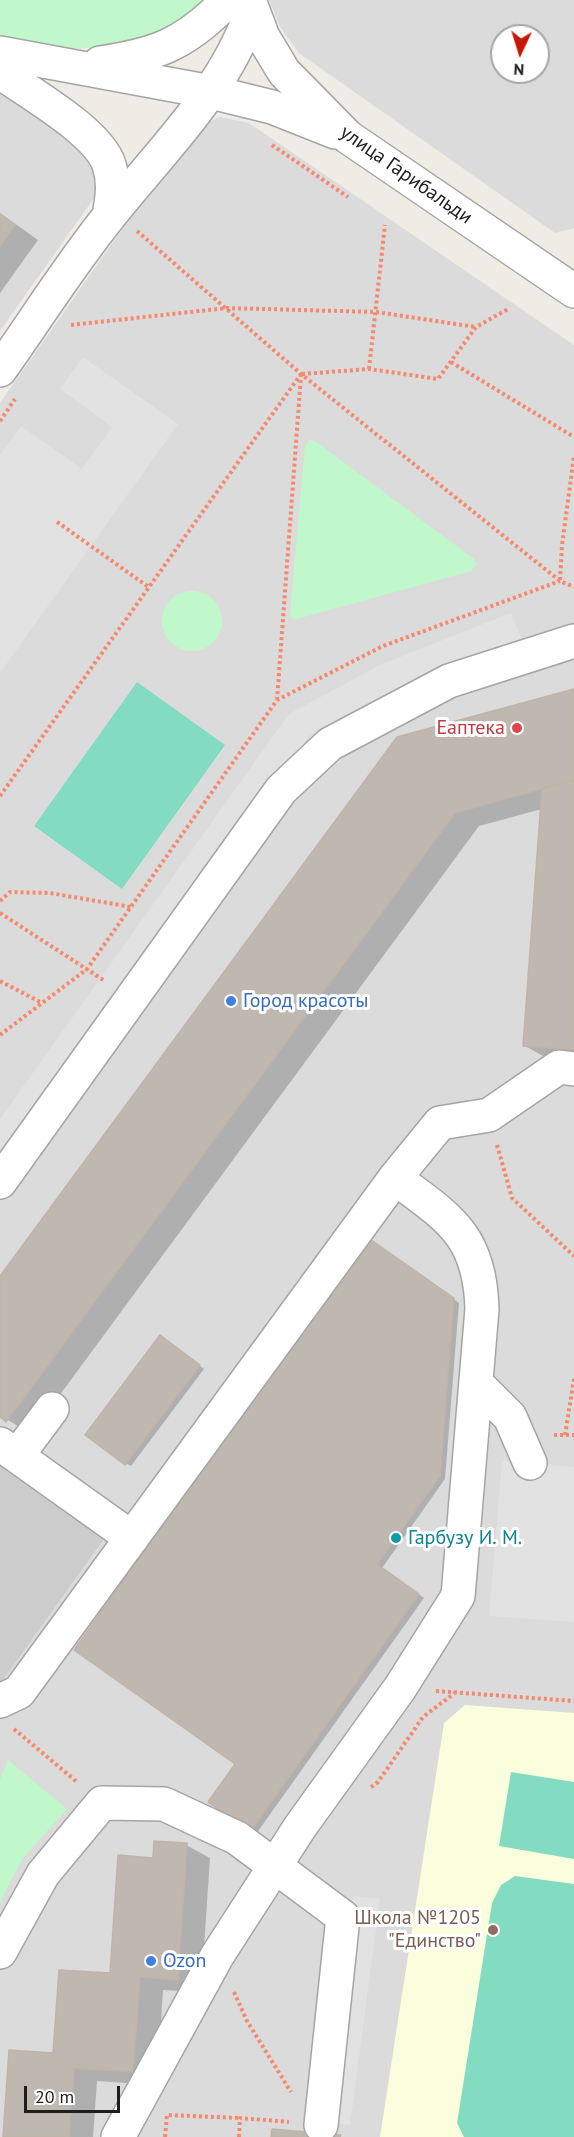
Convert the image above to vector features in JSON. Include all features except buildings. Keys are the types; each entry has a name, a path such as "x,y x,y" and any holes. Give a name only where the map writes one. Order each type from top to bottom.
{"street":[{"path":"0,370 121,222 211,92 244,36 242,3 223,5 187,38 159,50 127,59 80,66"},
{"name":"улица Гарибальди","path":"242,3 284,72 348,137 572,287"},
{"path":"0,52 211,92 272,107 348,137"},
{"path":"0,72 85,132 101,149 109,164 113,194 121,222"},
{"path":"0,1182 280,790 330,744 449,681 574,641"},
{"path":"4,1713 395,1178 440,1123 489,1115 559,1068 574,1069"},
{"path":"118,2137 217,1956 300,1827 399,1688 458,1596 482,1309 481,1278 470,1250 456,1226 395,1178"},
{"path":"476,1383 510,1417 530,1463"},
{"path":"52,1409 9,1450 132,1538"},
{"path":"0,1952 43,1874 102,1803 164,1804 237,1838 343,1917 321,2125"}],"path":[{"path":"266,141 348,197"},
{"path":"121,222 227,308 301,374 560,581 574,587"},
{"path":"369,369 385,225"},
{"path":"64,326 227,308 376,312 476,327"},
{"path":"301,374 369,369 438,379 476,327 508,309"},
{"path":"451,362 574,437"},
{"path":"0,796 301,374"},
{"path":"277,700 301,374"},
{"path":"560,581 562,544 574,456"},
{"path":"57,522 150,588"},
{"path":"0,901 10,892 50,893 131,907"},
{"path":"0,913 131,999"},
{"path":"0,981 42,1003"},
{"path":"489,1115 512,1198 574,1256"},
{"path":"565,1435 574,1378"},
{"path":"399,1688 574,1701"},
{"path":"4,1713 102,1803"},
{"path":"217,1956 247,2021 293,2095 321,2125"},
{"path":"165,2137 167,2115 321,2125"},
{"path":"239,2137 240,2118"}],"shaded area":[{"path":"269,0 574,0 574,228 555,233 299,53 280,27"},
{"path":"0,89 89,151 99,191 0,331"},
{"path":"220,117 249,123 574,345 574,2137 0,2137 0,403 144,198 206,123"},
{"path":"83,357 178,424 0,673 0,455 21,426 82,469 112,427 60,389"},
{"path":"511,613 522,640 392,691 309,736 0,1169 0,1119 289,714 380,665"},
{"path":"0,1460 106,1536 0,1684"},
{"path":"502,1461 574,1467 574,1622 489,1616"},
{"name":"Школа №1205 \"Единство\"","path":"465,1705 574,1713 574,2137 380,2137 444,1723"},
{"path":"353,1896 380,1899 350,2125 325,2122"}],"green space":[{"path":"0,0 206,0 177,31 114,46 70,49 0,40"},
{"path":"309,440 315,441 474,559 476,565 471,571 293,620 290,614 305,446"},
{"path":"192,591 213,600 222,621 213,642 192,651 171,642 162,621 171,600"},
{"path":"137,682 225,745 122,889 34,826"},
{"path":"8,1760 67,1809 23,1858 0,1902 0,1780"},
{"path":"511,1772 574,1782 574,1859 499,1846"},
{"path":"515,1876 574,1884 574,2137 464,2137 457,2123 492,1903 501,1885"}],"place":[{"name":"Еаптека","path":"517,728"},
{"name":"Город красоты","path":"231,1001"},
{"name":"Гарбузу И. М.","path":"396,1538"},
{"name":"Школа №1205 \"Единство\"","path":"493,1930"},
{"name":"Ozon","path":"151,1961"}]}
